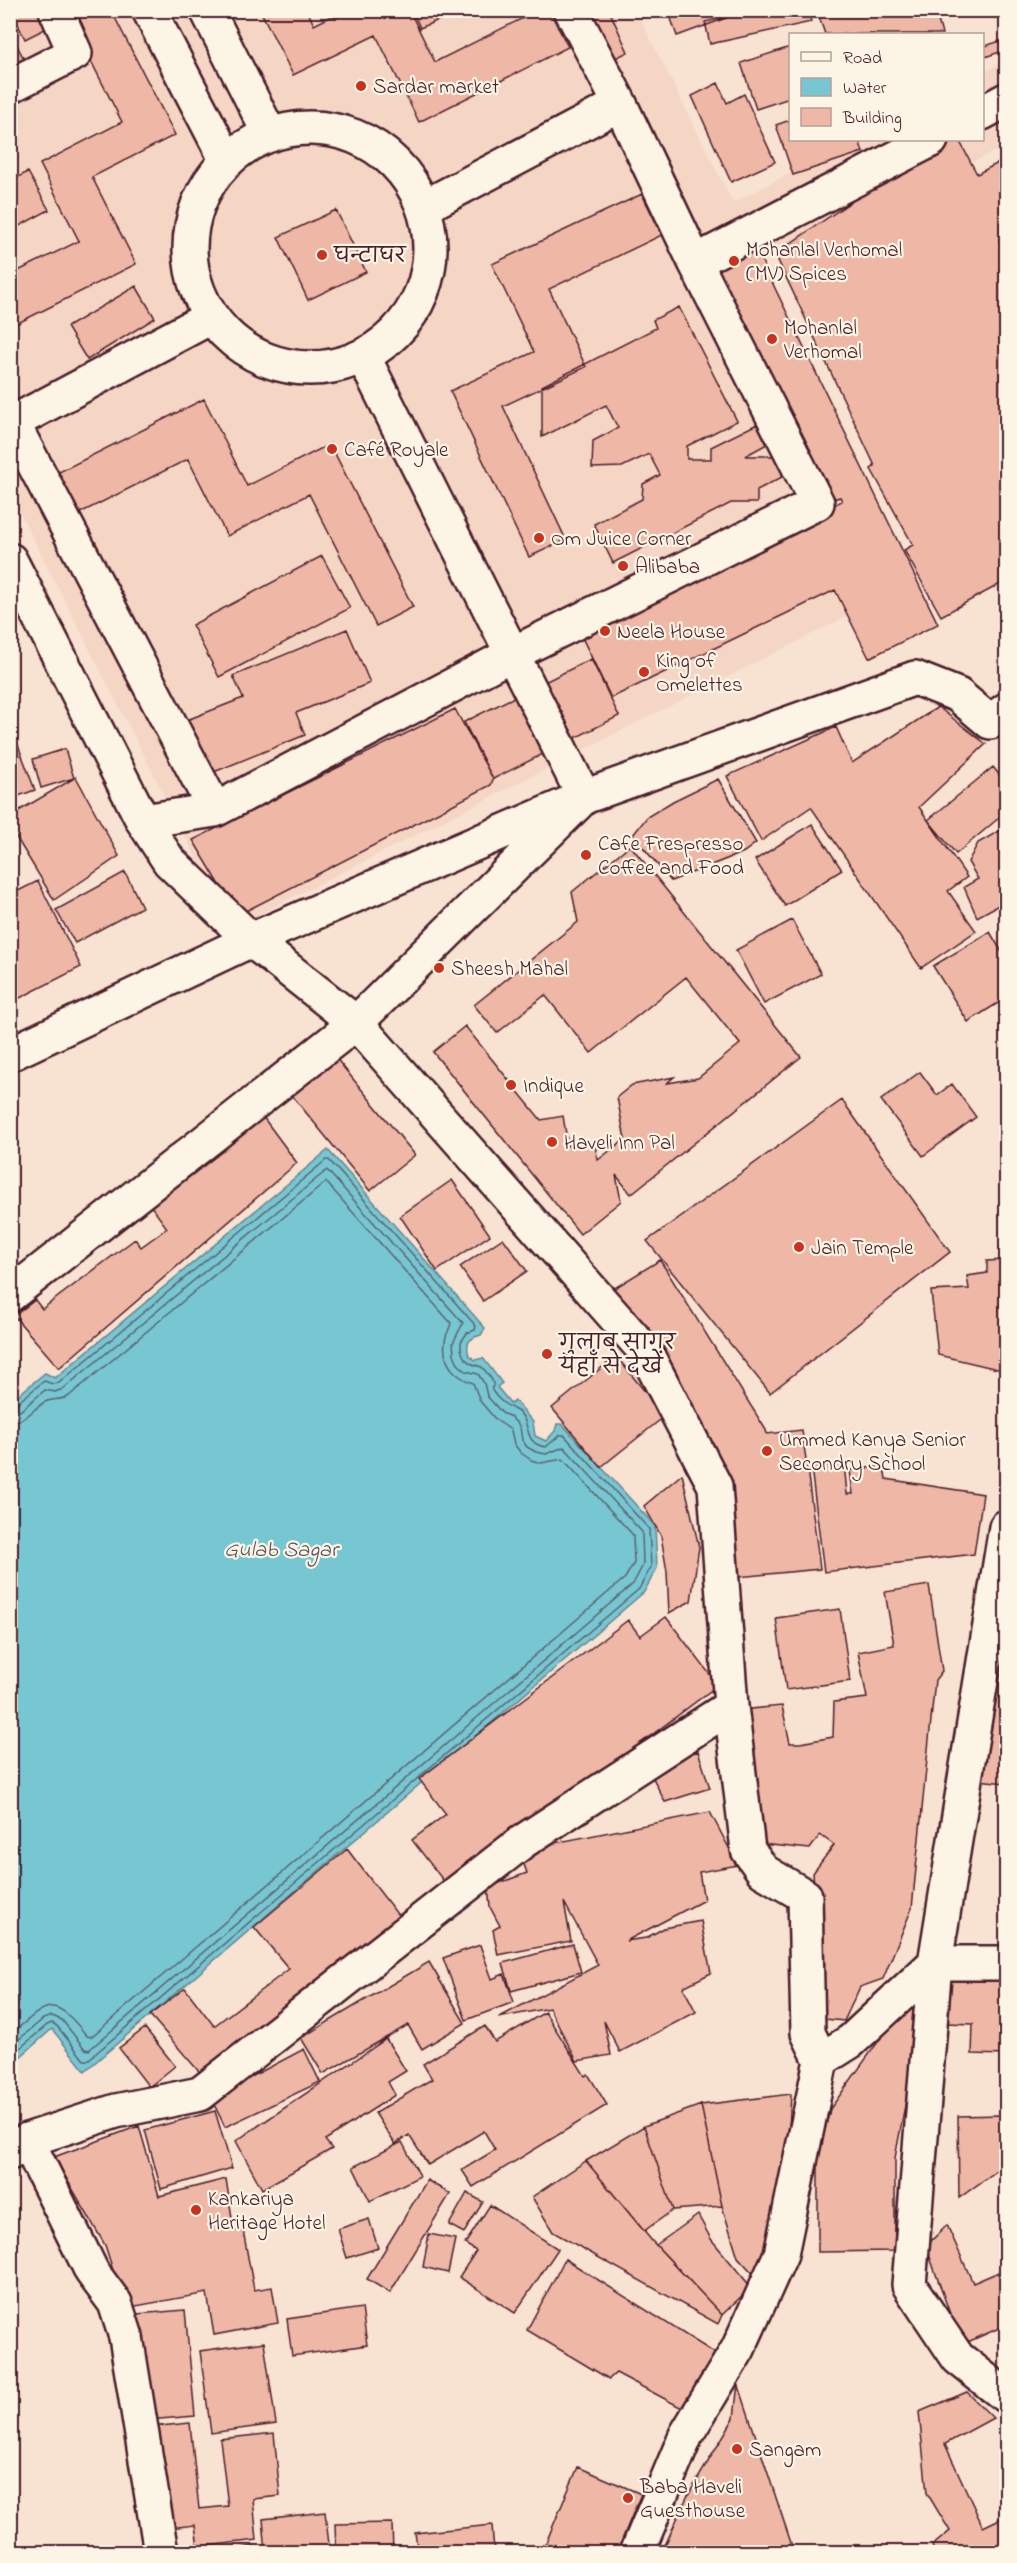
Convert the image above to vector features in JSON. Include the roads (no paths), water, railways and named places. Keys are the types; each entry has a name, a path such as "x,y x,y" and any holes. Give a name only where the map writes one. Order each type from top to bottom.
{"street":[{"path":"10,86 75,53 56,10"},
{"path":"149,10 227,161"},
{"path":"207,10 270,135"},
{"path":"143,821 215,810 512,654 817,503 695,262 620,104 571,10"},
{"path":"984,111 1006,100"},
{"path":"424,207 620,104"},
{"path":"313,128 348,134 380,151 406,176 424,207 430,242 428,276 414,309 392,336 363,356 331,366 297,368 264,360 234,343 211,317 196,288 189,253 193,220 206,188 227,161 252,143 270,135 313,128"},
{"path":"695,262 929,141"},
{"path":"211,317 11,422 215,810"},
{"path":"363,356 584,797"},
{"path":"10,560 143,821 169,861 251,940 356,1023 645,1351 715,1486 731,1706 747,1850 763,1871 804,1896 808,2033 821,2060 781,2254 738,2349 686,2435 637,2553"},
{"path":"10,1053 251,940 584,797 915,678 958,695 990,722 1006,710"},
{"path":"10,1295 356,1023 584,797"},
{"path":"1006,1527 935,1963 909,2285 958,2358 1006,2396"},
{"path":"161,2553 126,2337 115,2303 92,2272 19,2146 116,2110 200,2094 522,1842 731,1706"},
{"path":"821,2060 851,2041 935,1963 1006,1962"}],"water":[{"name":"Gulab Sagar","path":"328,1150 485,1328 481,1335 469,1342 467,1347 469,1355 475,1360 483,1358 502,1383 497,1387 511,1404 515,1401 533,1422 535,1436 546,1441 555,1431 557,1424 562,1424 655,1526 657,1568 644,1592 85,2071 52,2029 11,2065 11,1401 45,1373 55,1378"}],"place":[{"name":"Sardar market","path":"361,86"},
{"name":"घन्टाघर","path":"322,255"},
{"name":"Mohanlal Verhomal (MV) Spices","path":"734,261"},
{"name":"Mohanlal Verhomal","path":"772,339"},
{"name":"Café Royale","path":"332,449"},
{"name":"Om Juice Corner","path":"539,538"},
{"name":"Alibaba","path":"623,566"},
{"name":"Neela House","path":"605,631"},
{"name":"King of Omelettes","path":"644,672"},
{"name":"Cafe Frespresso Coffee and Food","path":"586,855"},
{"name":"Sheesh Mahal","path":"439,968"},
{"name":"Indique","path":"511,1085"},
{"name":"Haveli Inn Pal","path":"552,1142"},
{"name":"Jain Temple","path":"799,1247"},
{"name":"गुलाब सागर यहाँ से देखें","path":"547,1354"},
{"name":"Ummed Kanya Senior Secondry School","path":"767,1451"},
{"name":"Kankariya Heritage Hotel","path":"196,2210"},
{"name":"Sangam","path":"737,2449"},
{"name":"Baba Haveli Guesthouse","path":"628,2498"}]}
